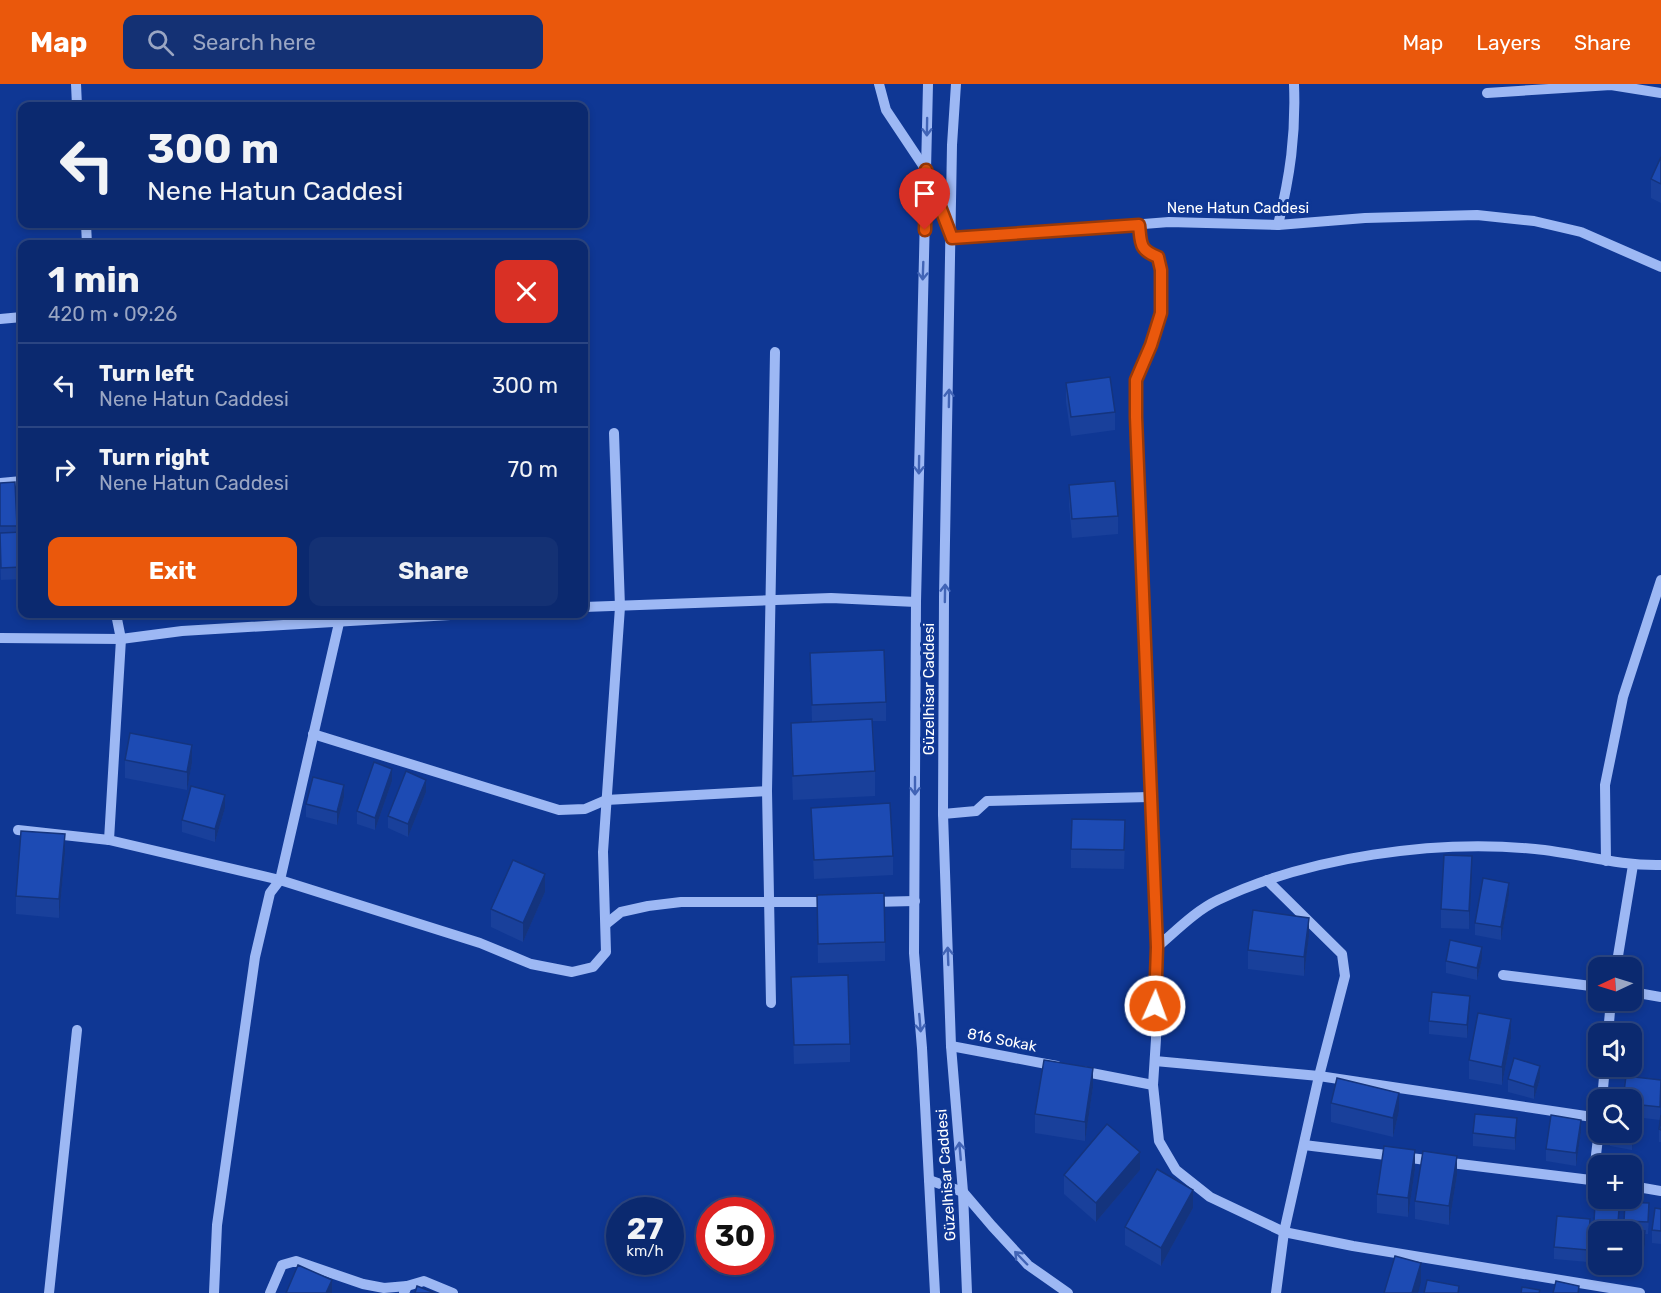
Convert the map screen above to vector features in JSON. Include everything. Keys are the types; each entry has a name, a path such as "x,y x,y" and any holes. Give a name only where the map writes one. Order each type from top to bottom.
{"street":[{"path":"76,84 77,102"},
{"path":"879,84 886,110 926,170 952,238"},
{"name":"Güzelhisar Caddesi","path":"928,84 916,602 914,953 922,1048 935,1293"},
{"name":"Güzelhisar Caddesi","path":"956,84 952,145 944,597 944,814 951,1046 963,1192 967,1293"},
{"path":"1278,225 1290,179 1295,119 1294,84"},
{"path":"1487,93 1611,85 1661,93"},
{"name":"Nene Hatun Caddesi","path":"952,238 1169,222 1278,225 1365,218 1477,215 1534,221 1581,232 1661,267"},
{"path":"1139,225 1141,246 1148,254 1158,257 1162,286 1161,313 1151,345 1136,380 1157,947 1153,1085 1159,1141 1176,1170 1210,1197 1284,1232 1353,1246 1640,1293"},
{"path":"0,319 18,317"},
{"path":"771,1003 767,791 775,352"},
{"path":"18,830 109,840 280,880 480,943 531,964 572,972 593,967 606,952 603,852 620,607 614,433"},
{"path":"0,483 18,481"},
{"path":"1606,861 1605,785 1623,697 1661,580"},
{"path":"588,607 831,598 916,602"},
{"path":"109,840 121,639 117,618"},
{"path":"0,638 121,639 182,631 338,618 280,880 270,893 255,957 218,1225 214,1293"},
{"path":"313,734 559,810 585,809 606,800 767,791"},
{"path":"944,814 976,812 987,801 1150,796"},
{"path":"1157,947 1187,921 1216,901 1267,880 1320,866 1381,854 1464,846 1535,849 1633,865 1661,865"},
{"path":"1618,957 1633,865"},
{"path":"1267,880 1342,954 1345,976 1319,1076 1284,1232 1276,1293"},
{"path":"606,924 621,912 681,902 835,902"},
{"path":"857,902 915,902"},
{"path":"1503,975 1588,986"},
{"path":"1642,994 1661,997"},
{"path":"49,1293 77,1030"},
{"name":"816 Sokak","path":"951,1046 1153,1085"},
{"path":"1155,1061 1319,1076 1588,1116"},
{"path":"1304,1145 1588,1179"},
{"path":"929,1180 963,1192 1028,1265 1068,1293"},
{"path":"1642,1188 1661,1191"},
{"path":"270,1293 282,1265 296,1261 363,1284 406,1290 424,1281 453,1293"}],"building":[{"path":"1661,157 1661,184 1651,179"},
{"path":"1110,377 1115,412 1071,417 1066,383"},
{"path":"1115,481 1118,516 1072,519 1069,485"},
{"path":"15,482 17,526 0,526 0,483"},
{"path":"18,532 18,567 1,568 0,533"},
{"path":"884,650 886,702 812,705 810,653"},
{"path":"872,719 875,771 793,776 791,723"},
{"path":"130,733 192,745 187,772 125,760"},
{"path":"374,762 392,769 375,818 357,811"},
{"path":"406,771 426,780 408,824 388,816"},
{"path":"313,777 344,785 337,812 306,804"},
{"path":"191,786 225,795 215,829 182,820"},
{"path":"890,803 893,856 814,860 811,808"},
{"path":"1072,819 1125,820 1124,850 1071,849"},
{"path":"21,831 65,834 59,899 16,896"},
{"path":"1444,855 1472,856 1469,911 1441,909"},
{"path":"513,860 545,874 523,923 491,909"},
{"path":"1483,878 1509,883 1501,927 1475,923"},
{"path":"884,893 885,942 818,944 817,895"},
{"path":"1253,910 1309,918 1304,957 1248,950"},
{"path":"1450,940 1482,947 1477,968 1446,961"},
{"path":"848,975 850,1044 794,1045 791,977"},
{"path":"1432,992 1470,996 1467,1025 1429,1021"},
{"path":"1478,1013 1511,1019 1502,1067 1469,1060"},
{"path":"1514,1058 1540,1066 1534,1087 1508,1079"},
{"path":"1044,1060 1093,1068 1085,1122 1035,1114"},
{"path":"1626,1077 1661,1080 1660,1107 1642,1105 1642,1089 1624,1089"},
{"path":"1337,1078 1399,1093 1393,1118 1331,1103"},
{"path":"1475,1114 1517,1118 1515,1138 1473,1133"},
{"path":"1551,1115 1581,1120 1576,1153 1546,1149"},
{"path":"1107,1124 1140,1152 1096,1203 1064,1175"},
{"path":"1384,1146 1415,1150 1408,1198 1377,1194"},
{"path":"1423,1151 1457,1156 1449,1206 1415,1201"},
{"path":"1157,1169 1193,1190 1161,1248 1125,1227"},
{"path":"1642,1203 1649,1203 1648,1222 1624,1221 1625,1209 1642,1209"},
{"path":"1655,1208 1661,1209 1661,1231 1652,1230"},
{"path":"1595,1209 1619,1209 1618,1221 1594,1221"},
{"path":"1557,1216 1590,1219 1588,1221 1588,1250 1554,1247"},
{"path":"1642,1231 1645,1231 1642,1253"},
{"path":"1395,1256 1421,1263 1412,1293 1384,1293"},
{"path":"298,1265 332,1280 326,1293 286,1293"},
{"path":"1427,1280 1459,1286 1458,1293 1424,1293"},
{"path":"1556,1281 1579,1286 1578,1293 1553,1293"},
{"path":"417,1286 435,1293 415,1293"},
{"path":"1522,1287 1540,1290 1539,1293 1521,1293"}],"route":[{"path":"925,230 926,170 952,238 1139,225 1141,246 1148,254 1158,257 1161,270 1161,313 1151,345 1136,380 1157,947 1155,1006"}]}
